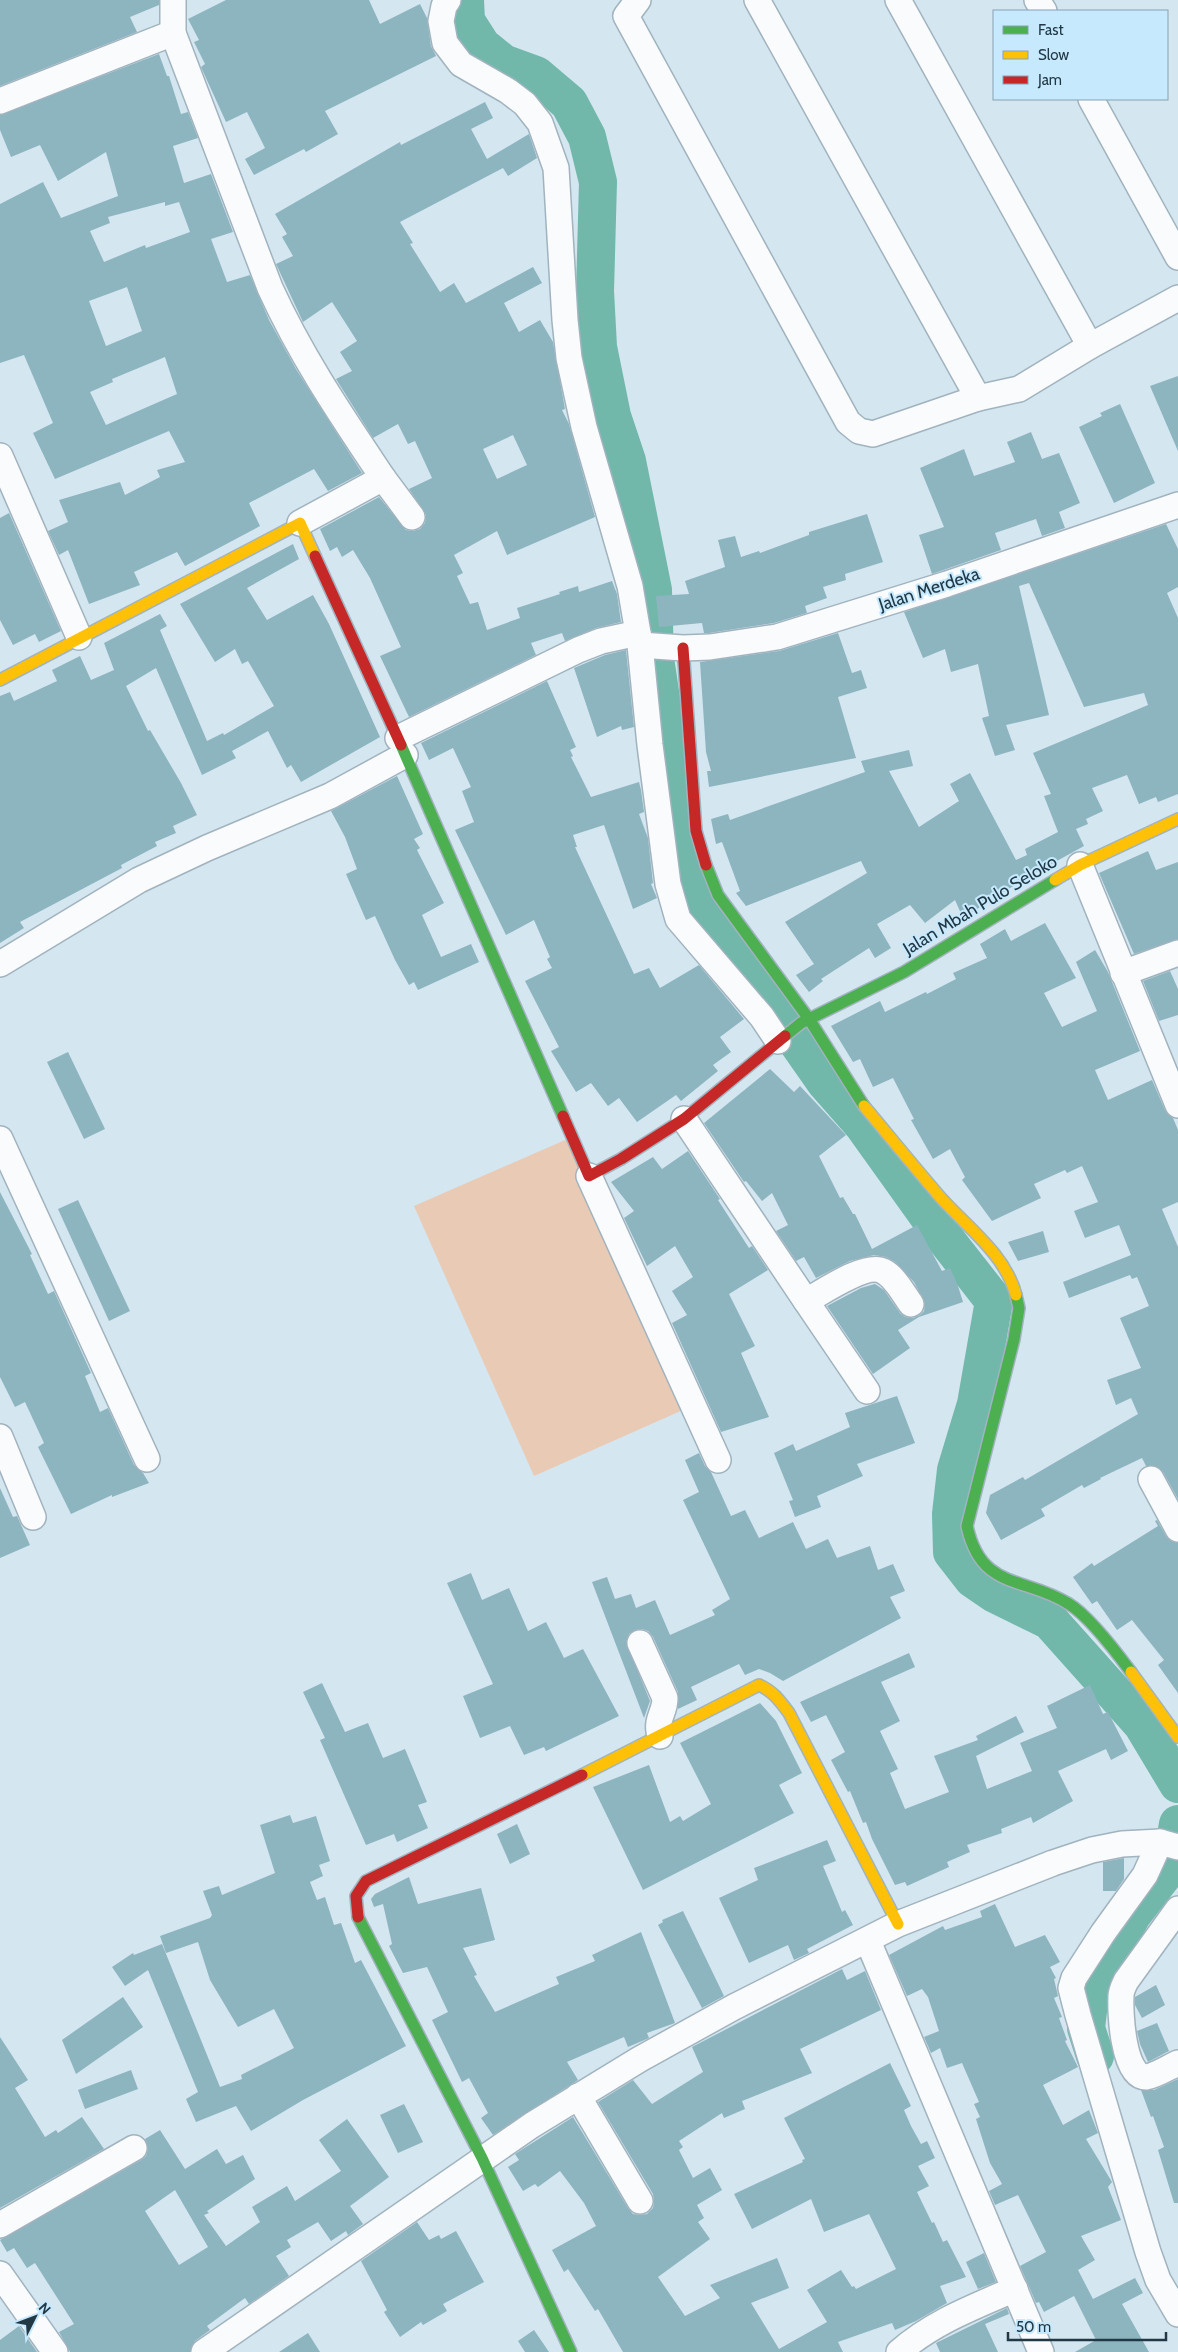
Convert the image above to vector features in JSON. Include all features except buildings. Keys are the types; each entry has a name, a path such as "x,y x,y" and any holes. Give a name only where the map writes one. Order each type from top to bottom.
{"street":[{"path":"173,0 173,33 270,288 287,325 313,372 383,478 412,517"},
{"path":"448,0 444,6 441,22 445,43 461,64 508,91 525,104 540,123 556,168 564,320 569,358 584,428 630,586 642,641 663,847 668,884 674,906 685,928 781,1038"},
{"path":"638,0 626,16 848,422 859,431 873,434 978,398 1019,389 1090,346 1178,298"},
{"path":"757,0 978,398"},
{"path":"898,0 1090,346"},
{"path":"0,100 173,33"},
{"path":"1092,100 1178,257"},
{"path":"0,456 79,637"},
{"path":"0,680 383,478"},
{"name":"Jalan Merdeka","path":"0,964 139,880 198,852 330,796 402,746 578,650 601,641 642,641 679,648 740,644 777,637 947,584 1178,505"},
{"path":"300,523 402,746 590,1176 718,1460"},
{"path":"679,648 696,831 718,895 862,1104 942,1199 982,1240 1003,1266 1014,1289 1019,1308 1014,1339 980,1468 967,1526 971,1544 979,1559 1003,1579 1050,1594 1071,1605 1127,1668 1178,1737"},
{"name":"Jalan Mbah Pulo Seloko","path":"590,1176 621,1159 684,1119 781,1038 805,1021 904,972 1080,865 1178,819"},
{"path":"1080,865 1178,1105"},
{"path":"1123,973 1178,953"},
{"path":"684,1119 867,1391"},
{"path":"0,1139 7,1169 147,1458"},
{"path":"806,1301 859,1272 872,1268 882,1270 891,1277 911,1304"},
{"path":"0,1437 33,1517"},
{"path":"1151,1480 1178,1529"},
{"path":"640,1643 665,1698 665,1705 658,1720 660,1736"},
{"path":"571,2352 482,2158 360,1924 354,1899 358,1887 366,1881 759,1685 768,1688 776,1695 789,1713 898,1924"},
{"path":"204,2352 482,2158 578,2096 734,2007 868,1941 898,1924 1092,1850 1122,1844 1168,1844"},
{"path":"1168,1844 1083,1962 1071,1988 1148,2252 1158,2280 1178,2314"},
{"path":"1178,1909 1126,1981 1121,1994 1125,2048 1128,2060 1134,2070 1139,2075 1146,2077 1178,2063"},
{"path":"868,1941 926,2084 1041,2352"},
{"path":"578,2096 640,2202"},
{"path":"0,2225 134,2148"},
{"path":"0,2274 55,2352"},
{"path":"899,2352 921,2333 937,2323 1015,2289"}],"shaded area":[{"path":"572,1137 692,1406 534,1476 414,1206"}],"waterway":[{"path":"465,0 466,21 482,46 503,63 536,75 569,103 587,137 598,182 595,291 598,347 612,416 627,461 653,590 655,658 666,732 668,783 674,829 693,893 826,1083 863,1125 936,1227 994,1301 976,1404 956,1470 951,1514 952,1552 973,1579 995,1594 1050,1621 1142,1724 1178,1784"},
{"path":"1095,2056 1086,2028 1090,1994 1132,1915 1171,1865 1178,1824"}],"traffic: fast":[{"path":"401,745 563,1116"},
{"path":"706,865 718,895 809,1019 864,1106"},
{"path":"785,1036 801,1023 904,972 1055,880"},
{"path":"1016,1295 1019,1308 1014,1339 967,1526 974,1547 983,1562 994,1572 1007,1579 1053,1595 1069,1604 1102,1635 1131,1672"},
{"path":"358,1917 482,2158 571,2352"}],"traffic: slow":[{"path":"0,680 300,523 315,556"},
{"path":"1055,880 1080,865 1178,819"},
{"path":"864,1106 941,1198 995,1254 1011,1280 1016,1295"},
{"path":"1131,1672 1178,1737"},
{"path":"582,1775 759,1685 764,1687 779,1700 789,1713 898,1924"}],"traffic: jam":[{"path":"315,556 401,745"},
{"path":"683,648 696,831 706,865"},
{"path":"563,1116 589,1176 621,1159 684,1119 785,1036"},
{"path":"358,1917 356,1896 366,1881 582,1775"}]}
